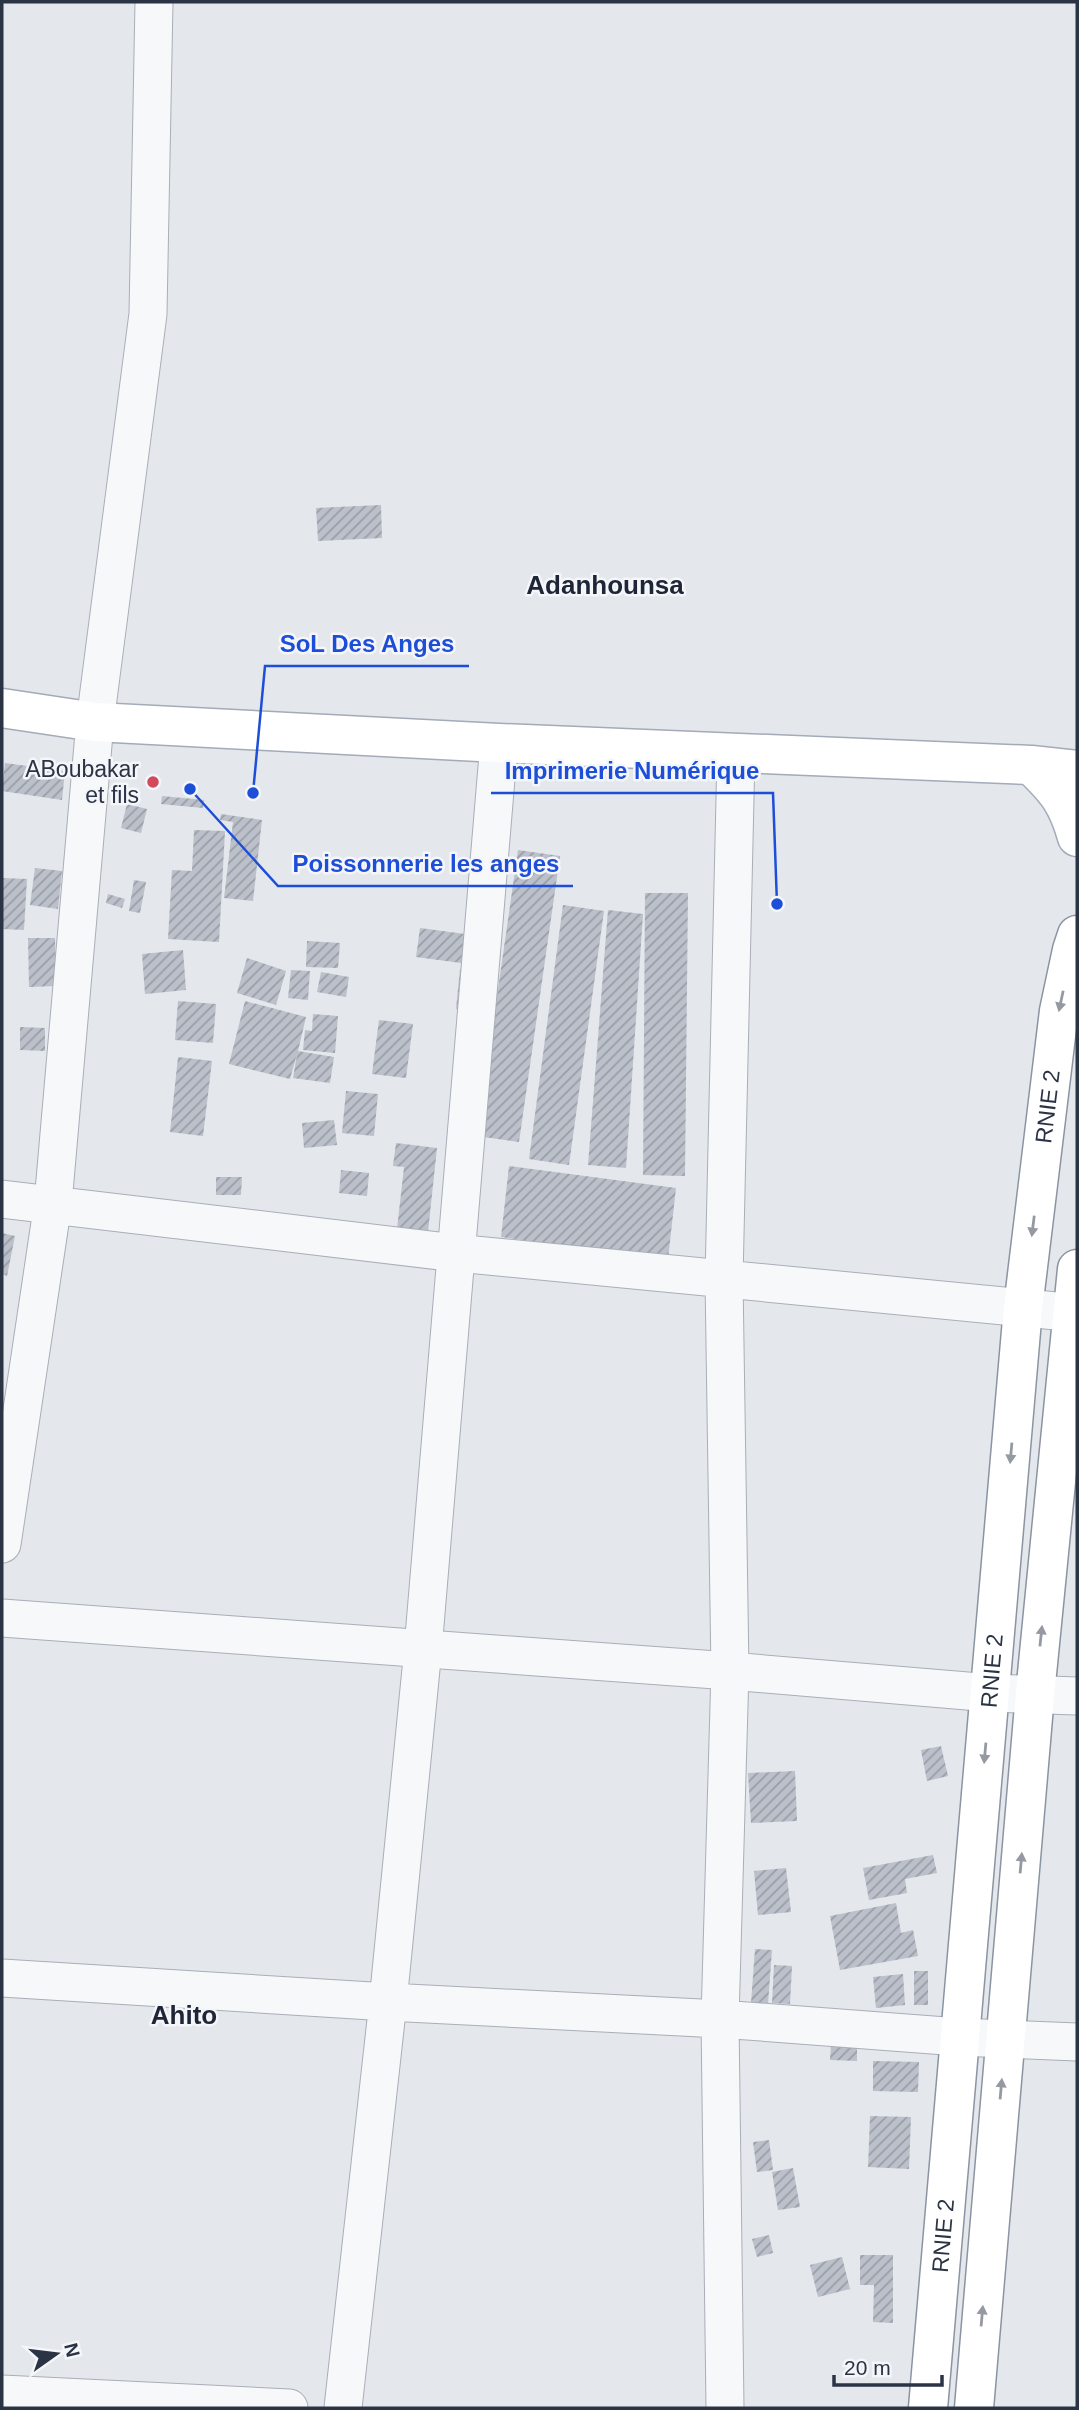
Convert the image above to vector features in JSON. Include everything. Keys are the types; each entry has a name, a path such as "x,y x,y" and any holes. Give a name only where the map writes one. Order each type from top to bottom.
{"main road":[{"path":"2,708 95,722 736,754 1031,765 1077,770"},
{"path":"1031,765 1077,759"},
{"path":"1031,765 1056,789 1070,814 1077,837"},
{"name":"RNIE 2","path":"928,2408 1023,1308 1059,1011 1077,934"},
{"name":"RNIE 2","path":"974,2408 1035,1694 1075,1313 1077,1269"}],"street":[{"path":"2,1544 53,1203 95,722 148,314 155,2"},
{"path":"343,2408 388,2002 423,1649 499,743"},
{"path":"725,2408 720,2019 730,1671 724,1279 736,754"},
{"path":"2,1199 456,1253 1075,1313"},
{"path":"2,1618 730,1671 991,1693 1077,1696"},
{"path":"2,1978 1077,2042"},
{"path":"2,2394 289,2408"}],"building":[{"path":"381,505 382,538 318,541 316,508"},
{"path":"5,763 65,771 62,800 2,791"},
{"path":"162,796 204,800 203,808 161,804"},
{"path":"127,804 147,809 141,833 121,828"},
{"path":"221,814 262,820 253,901 224,898 233,822 220,820"},
{"path":"194,830 225,831 219,942 168,939 172,870 192,871"},
{"path":"518,850 560,856 519,1142 477,1136"},
{"path":"35,868 62,871 58,909 30,905"},
{"path":"2,878 27,879 24,930 2,929"},
{"path":"134,880 146,882 140,913 129,911"},
{"path":"645,893 688,893 685,1176 643,1175"},
{"path":"108,894 125,899 122,908 106,903"},
{"path":"563,905 604,911 569,1165 529,1159"},
{"path":"608,910 643,914 626,1168 588,1165"},
{"path":"420,928 465,934 461,963 416,957"},
{"path":"28,938 55,938 56,986 29,987"},
{"path":"307,941 340,943 338,968 306,967"},
{"path":"183,950 186,990 145,994 142,954"},
{"path":"247,958 286,971 276,1005 237,993"},
{"path":"460,969 470,970 466,1011 456,1009"},
{"path":"291,970 310,971 308,1000 288,998"},
{"path":"321,972 349,977 346,997 317,992"},
{"path":"178,1001 216,1004 213,1043 175,1040"},
{"path":"245,1001 306,1017 298,1051 334,1057 330,1083 293,1078 297,1054 290,1079 229,1064"},
{"path":"313,1014 338,1016 335,1053 303,1050 305,1030 312,1031"},
{"path":"379,1020 413,1024 406,1078 372,1074"},
{"path":"20,1027 45,1028 45,1051 20,1050"},
{"path":"178,1057 212,1061 203,1136 170,1132"},
{"path":"346,1091 378,1094 374,1136 342,1133"},
{"path":"334,1120 337,1145 304,1148 302,1123"},
{"path":"396,1143 437,1148 428,1232 397,1229 404,1167 393,1166"},
{"path":"509,1166 676,1188 668,1259 501,1237"},
{"path":"341,1170 369,1173 367,1196 339,1193"},
{"path":"216,1177 242,1177 241,1195 216,1195"},
{"path":"2,1233 15,1236 7,1276 2,1274"},
{"path":"941,1746 948,1776 927,1781 921,1750"},
{"path":"795,1771 797,1821 751,1823 748,1773"},
{"path":"933,1855 937,1873 905,1879 907,1893 869,1900 863,1868"},
{"path":"786,1868 791,1912 758,1915 754,1871"},
{"path":"896,1903 901,1933 913,1930 918,1956 840,1970 830,1916"},
{"path":"755,1949 772,1950 768,2004 751,2003"},
{"path":"774,1965 792,1966 790,2004 772,2003"},
{"path":"914,1971 928,1971 928,2005 914,2005"},
{"path":"903,1974 905,2005 876,2008 873,1977"},
{"path":"831,2045 857,2047 857,2061 830,2060"},
{"path":"873,2061 919,2062 918,2092 873,2091"},
{"path":"870,2116 911,2117 909,2169 868,2167"},
{"path":"769,2140 773,2170 757,2172 753,2142"},
{"path":"793,2168 800,2207 778,2210 772,2172"},
{"path":"769,2235 773,2253 757,2257 752,2239"},
{"path":"860,2255 893,2255 893,2323 873,2322 874,2285 860,2285"},
{"path":"842,2257 850,2289 818,2297 810,2265"}],"place":[{"name":"ABoubakar et fils","path":"153,782"},
{"name":"Poissonnerie les anges","path":"190,789"},
{"name":"SoL Des Anges","path":"253,793"},
{"name":"Imprimerie Numérique","path":"777,904"}],"district":[{"name":"Adanhounsa","path":"605,585"},
{"name":"Ahito","path":"184,2015"}]}
